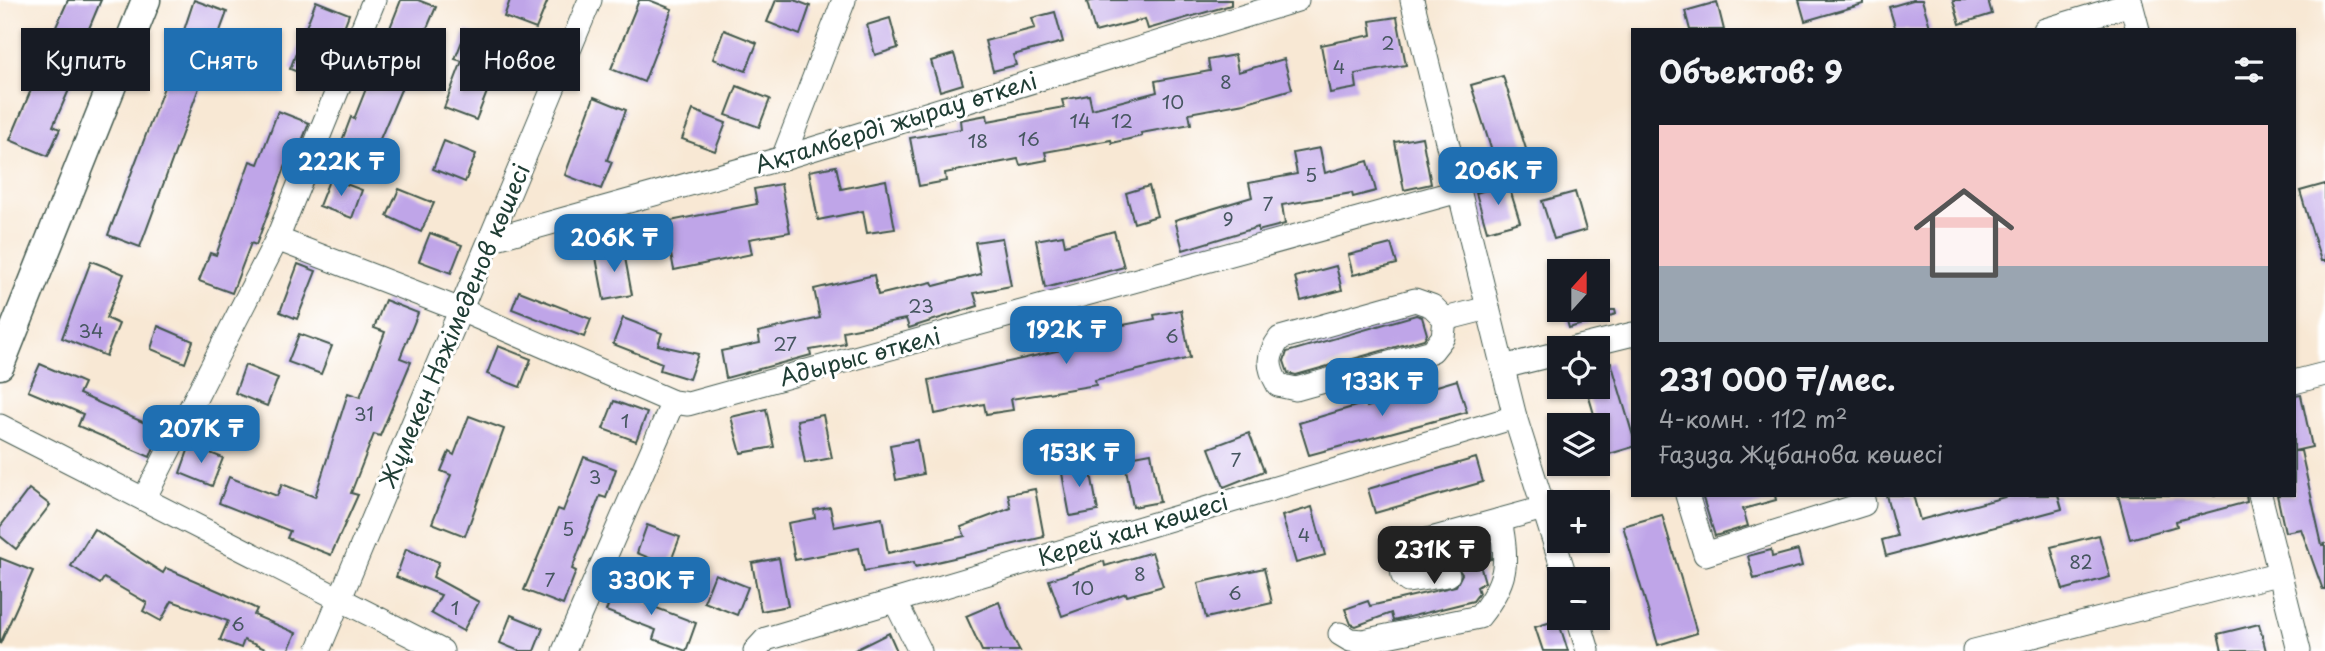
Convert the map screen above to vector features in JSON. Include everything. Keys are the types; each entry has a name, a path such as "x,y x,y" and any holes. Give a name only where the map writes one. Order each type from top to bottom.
{"main road":[{"path":"0,365 146,0"}],"street":[{"path":"144,499 277,239 374,0"},
{"name":"Жұмекен Нәжімеденов көшесі","path":"318,651 463,312 590,0"},
{"path":"783,158 844,0"},
{"name":"Ақтамберді жырау өткелі","path":"493,239 783,158 1297,0"},
{"path":"1412,0 1515,417 1562,567"},
{"path":"2051,28 2131,2 2138,28"},
{"name":"Адырыс өткелі","path":"277,239 463,312 674,402 688,404 1459,191"},
{"path":"1415,300 1432,306 1445,319 1443,337 1432,351 1419,355 1296,389 1278,384 1269,369 1270,352 1280,338 1304,331 1415,300"},
{"path":"1445,319 1488,308"},
{"path":"1610,340 1631,334"},
{"path":"1503,367 1547,356"},
{"path":"2296,381 2325,374"},
{"path":"564,651 674,402"},
{"name":"Керей хан көшесі","path":"755,651 766,639 1515,417"},
{"path":"0,426 442,651"},
{"path":"1688,497 1705,554 1864,505 1862,497"},
{"path":"2260,497 2277,574 2299,651"},
{"path":"1448,575 1408,581 1402,576 1400,552 1405,546 1544,508"},
{"path":"1340,634 1350,640 1363,641 1479,617 1503,580 1507,553 1500,520"},
{"path":"1975,651 2277,574"},
{"path":"895,601 920,651"},
{"path":"1582,630 1588,651"}],"building":[{"path":"68,0 101,0 89,28 56,28"},
{"path":"194,0 227,12 221,28 185,28"},
{"path":"401,0 418,0 436,7 427,28 390,28"},
{"path":"510,0 548,0 536,28 504,17"},
{"path":"639,0 649,0 672,9 644,82 611,69"},
{"path":"776,0 794,0 810,6 800,35 767,22"},
{"path":"1231,0 1231,5 1148,29 1145,19 1095,32 1087,2"},
{"path":"1799,0 1863,0 1863,4 1805,21"},
{"path":"1922,0 1930,28 1895,28 1889,7"},
{"path":"1953,0 1988,0 1992,14 1960,24"},
{"path":"316,1 349,14 344,28 306,28"},
{"path":"1717,2 1724,28 1689,28 1685,11"},
{"path":"1055,12 1063,42 1013,55 1016,65 993,71 985,41 1035,28 1032,18"},
{"path":"1397,17 1406,65 1355,74 1357,88 1330,93 1321,45 1372,35 1370,21"},
{"path":"890,18 898,48 875,55 867,25"},
{"path":"724,30 757,43 746,71 713,59"},
{"path":"460,46 460,60 455,59"},
{"path":"296,53 296,71 290,69"},
{"path":"954,54 963,84 940,91 931,61"},
{"path":"1235,55 1238,72 1284,59 1292,89 1244,103 1189,113 1191,124 1141,133 1142,136 1112,143 1111,140 1045,152 1047,160 1020,165 1018,159 945,173 946,181 919,186 910,138 961,129 960,120 987,115 988,121 1064,107 1062,100 1089,95 1092,109 1157,92 1155,81 1210,71 1208,60"},
{"path":"460,66 460,91 487,92 476,120 444,108"},
{"path":"1503,76 1532,168 1500,177 1471,85"},
{"path":"737,86 770,99 759,127 726,115"},
{"path":"164,87 164,91 198,91 140,247 108,235"},
{"path":"31,91 68,91 53,126 60,129 48,156 10,140"},
{"path":"365,91 400,91 372,158 340,146 351,117 354,119"},
{"path":"594,97 626,110 607,160 612,162 601,189 565,175"},
{"path":"693,110 726,123 715,151 682,139"},
{"path":"278,111 309,123 298,151 292,149 256,245 251,243 232,293 199,281 210,253 216,255 250,161 258,164"},
{"path":"1422,137 1431,184 1404,190 1395,142"},
{"path":"444,141 476,154 465,182 433,169"},
{"path":"1320,148 1325,173 1368,161 1376,191 1353,197 1352,193 1282,205 1285,224 1258,231 1258,227 1183,250 1175,220 1252,197 1249,183 1297,174 1293,153"},
{"path":"836,166 841,189 886,180 895,229 867,233 863,211 818,220 809,171"},
{"path":"330,178 362,190 352,218 319,206"},
{"path":"1508,183 1520,222 1487,231 1476,193"},
{"path":"781,184 790,232 749,239 752,254 674,270 665,222 757,204 754,189"},
{"path":"2325,184 2325,261 2321,261 2300,191"},
{"path":"1149,186 1157,216 1134,223 1126,193"},
{"path":"399,189 434,203 421,232 387,216"},
{"path":"1575,192 1586,230 1554,239 1542,201"},
{"path":"1114,231 1124,267 1045,288 1036,240 1063,235 1065,245"},
{"path":"430,233 462,245 451,273 419,261"},
{"path":"1002,238 1011,286 974,293 978,306 909,328 906,319 843,331 845,344 810,350 811,355 726,378 721,351 760,343 758,332 820,318 814,289 874,275 878,295 932,282 934,286 981,274 975,242"},
{"path":"1391,244 1397,264 1353,275 1348,255"},
{"path":"623,247 632,295 604,300 595,252"},
{"path":"91,261 124,274 106,318 119,324 106,356 62,338"},
{"path":"298,264 316,271 297,319 280,312"},
{"path":"1336,266 1342,290 1301,301 1295,277"},
{"path":"519,291 591,319 584,337 512,309"},
{"path":"385,300 418,313 400,358 411,362 380,436 374,434 351,493 358,495 331,555 287,538 290,531 219,503 229,477 277,496 282,484 315,497 348,393 360,397 385,332 374,328"},
{"path":"1181,310 1190,358 1095,380 1096,385 1011,399 1013,410 986,414 984,404 935,414 929,380 1061,350 1060,342 1108,334 1107,328 1155,319 1154,315"},
{"path":"1416,315 1422,317 1427,334 1424,339 1296,375 1288,373 1284,361 1287,352"},
{"path":"623,318 662,333 658,345 698,354 689,379 660,370 662,363 613,344"},
{"path":"1567,322 1589,322 1569,328"},
{"path":"158,326 193,341 185,363 151,349"},
{"path":"299,334 332,346 321,374 288,362"},
{"path":"498,346 531,359 520,387 487,374"},
{"path":"1611,362 1631,429 1631,448 1610,454 1610,413 1594,413 1590,399 1610,399"},
{"path":"40,364 84,383 79,394 161,430 150,457 78,426 83,414 28,391"},
{"path":"245,365 278,378 267,406 235,393"},
{"path":"1457,380 1467,412 1309,455 1299,423 1366,403 1367,407"},
{"path":"2301,395 2312,447 2296,451 2296,396"},
{"path":"614,401 647,413 636,441 603,429"},
{"path":"766,409 774,447 741,453 731,417"},
{"path":"823,415 832,458 805,463 797,420"},
{"path":"469,416 504,429 465,536 432,523 451,475 441,471 449,452 454,455"},
{"path":"1249,433 1264,471 1224,487 1209,448"},
{"path":"917,440 923,474 896,480 890,445"},
{"path":"190,445 223,458 212,486 180,473"},
{"path":"2296,451 2301,451 2322,545 2325,544 2325,590 2301,529 2285,532 2277,497 2296,497"},
{"path":"1151,453 1160,502 1133,507 1124,458"},
{"path":"584,457 616,469 606,498 600,496 572,569 576,571 563,605 524,590 558,509 563,511"},
{"path":"1476,458 1483,482 1375,513 1368,489"},
{"path":"1089,463 1098,511 1070,516 1061,468"},
{"path":"29,489 50,505 16,549 0,536 0,527"},
{"path":"1035,489 1044,537 915,567 914,562 864,571 859,548 795,560 788,523 815,518 814,510 830,507 834,527 882,518 888,553 965,536 961,527 1011,508 1008,494"},
{"path":"1703,497 1775,497 1776,500 1743,509 1748,526 1715,536"},
{"path":"1887,497 1914,497 1920,520 2005,497 2059,497 2062,509 1886,556 1882,540 1897,536"},
{"path":"2119,497 2246,497 2247,502 2176,521 2177,526 2130,539"},
{"path":"1312,507 1325,555 1296,563 1282,516"},
{"path":"1662,515 1697,633 1658,645 1623,526"},
{"path":"647,525 680,537 669,566 637,553"},
{"path":"94,529 163,573 166,568 221,592 257,609 254,615 296,633 288,651 270,651 244,640 241,648 220,640 228,621 172,601 161,621 143,611 147,603 104,578 100,584 71,566"},
{"path":"2099,535 2110,577 2063,590 2051,547"},
{"path":"1489,538 1491,559 1479,562 1485,582 1477,587 1479,593 1473,601 1393,621 1391,613 1356,626 1351,624 1345,609 1368,601 1370,606 1456,586 1462,574 1454,562 1416,566 1415,558"},
{"path":"406,549 439,562 433,577 479,602 463,631 431,613 441,595 396,577"},
{"path":"1771,550 1772,557 1798,550 1802,566 1754,579 1748,556"},
{"path":"1152,552 1163,586 1127,596 1126,593 1062,616 1049,580 1104,561 1105,566"},
{"path":"0,558 33,571 0,644"},
{"path":"779,558 788,606 761,611 752,563"},
{"path":"1264,568 1272,603 1206,618 1198,583"},
{"path":"715,574 748,587 737,615 704,602"},
{"path":"617,583 649,595 646,604 696,623 686,651 653,639 656,630 606,611"},
{"path":"999,602 1020,651 982,651 966,616"},
{"path":"511,615 543,628 534,651 519,651 500,643"},
{"path":"1547,623 1547,630 1561,630 1568,651 1543,651 1535,627"},
{"path":"2259,624 2266,651 2222,651 2218,634"},
{"path":"889,633 897,651 853,651"}]}
